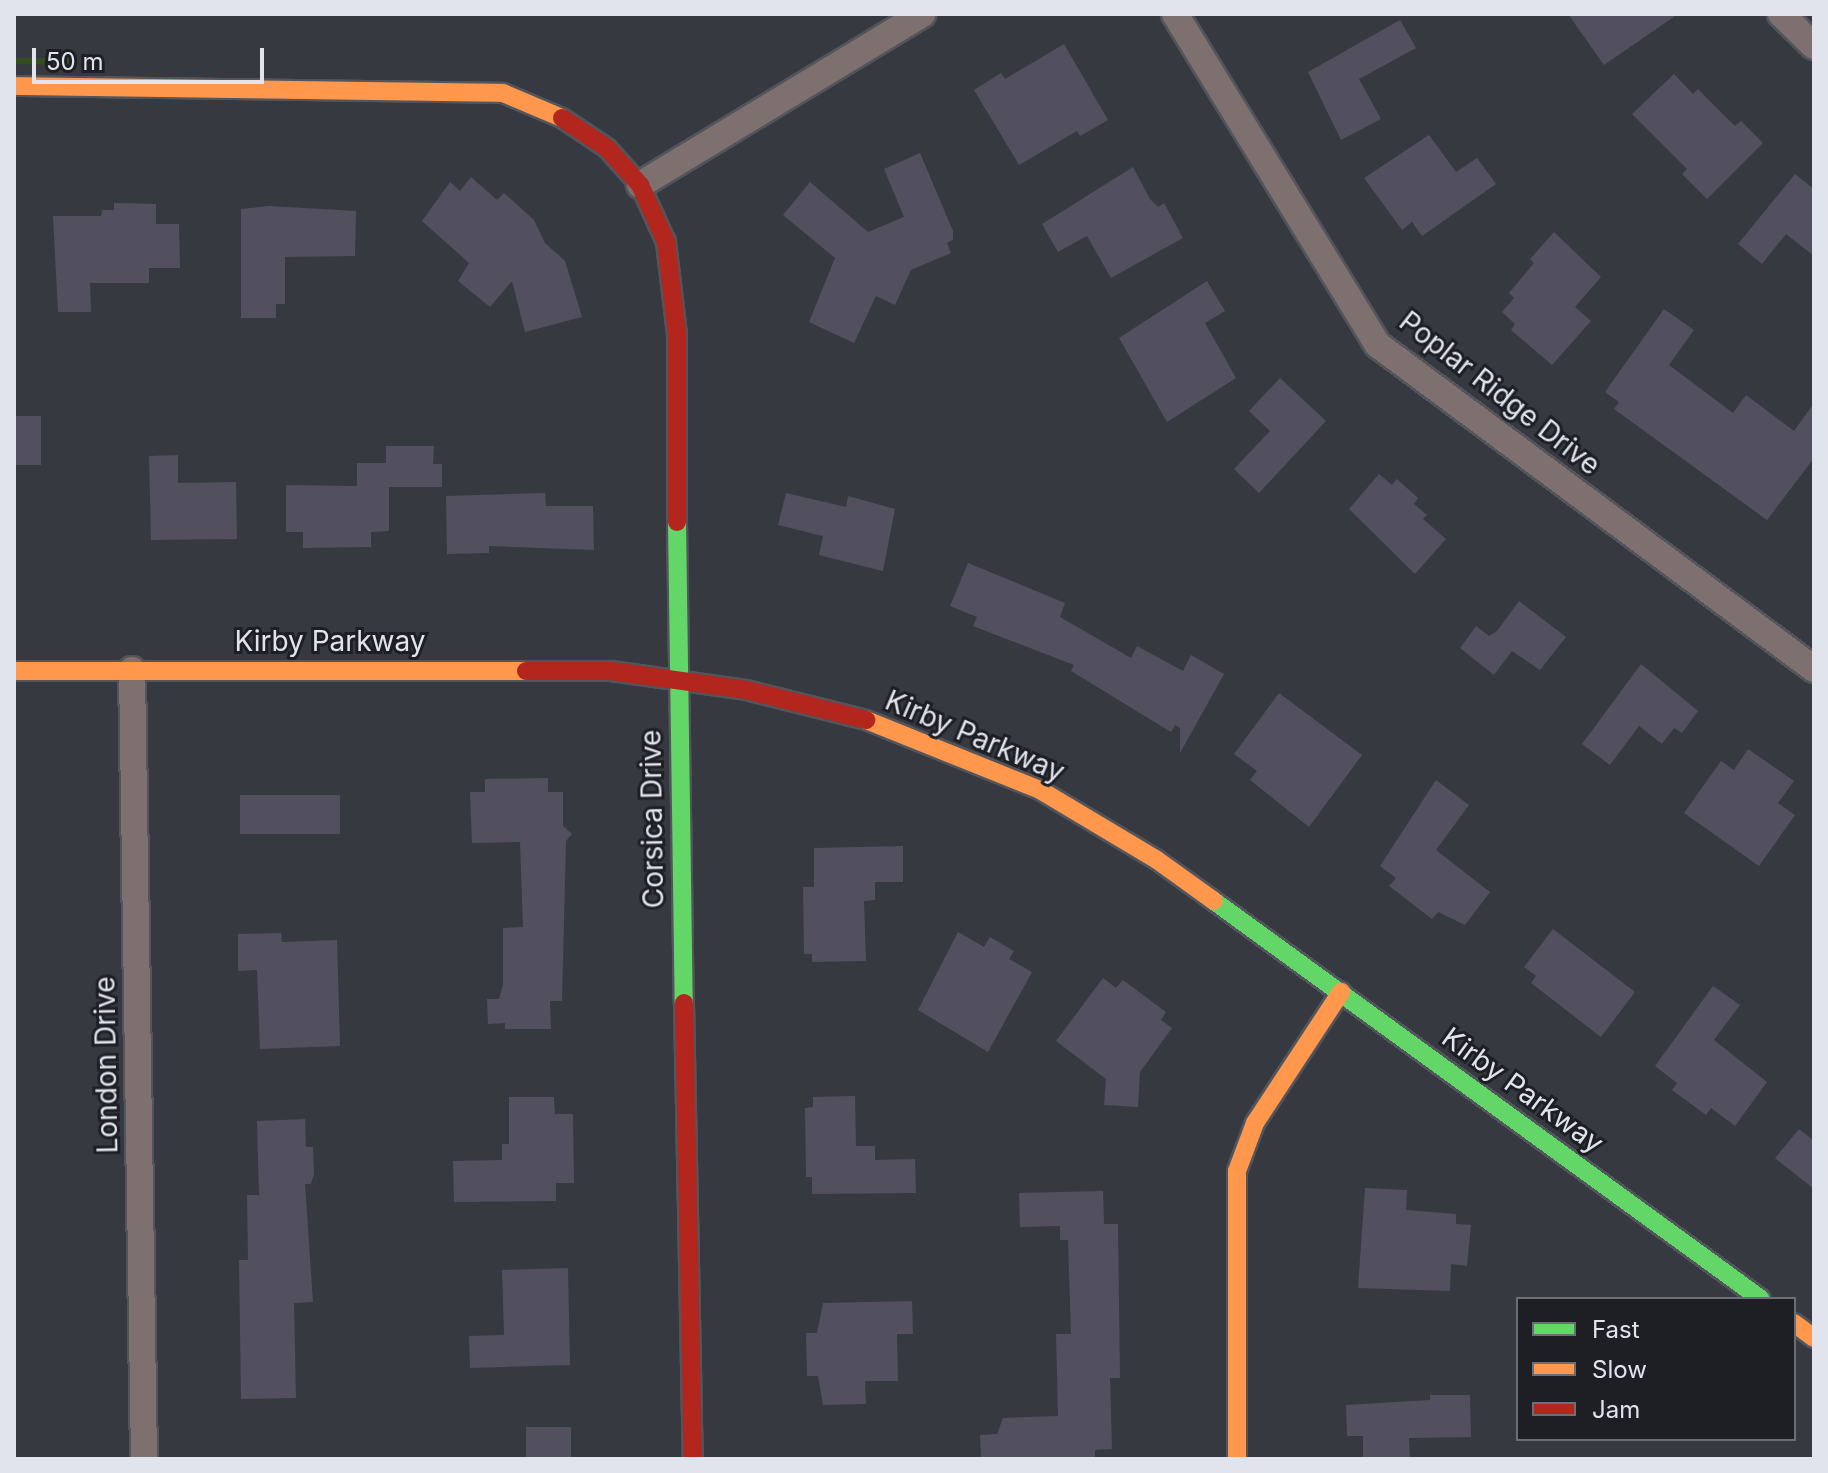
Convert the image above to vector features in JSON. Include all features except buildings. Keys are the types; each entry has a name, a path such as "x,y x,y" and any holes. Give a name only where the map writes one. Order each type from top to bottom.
{"street":[{"path":"640,185 922,14"},
{"name":"Poplar Ridge Drive","path":"1175,14 1378,345 1814,669"},
{"path":"1781,14 1814,46"},
{"name":"Corsica Drive","path":"14,86 503,93 573,123 607,148 640,185 666,242 675,286 677,678 693,1459"},
{"name":"Kirby Parkway","path":"14,671 544,668 677,678 800,702 882,724 1040,790 1157,860 1758,1297"},
{"name":"London Drive","path":"132,670 144,1459"},
{"path":"1237,1459 1237,1171 1255,1123 1341,992"},
{"path":"1796,1324 1814,1338"}],"green space":[{"path":"14,58 75,58 74,65 14,64"}],"traffic: fast":[{"path":"677,522 684,1003"},
{"path":"1214,901 1758,1297"}],"traffic: slow":[{"path":"14,86 503,93 562,118"},
{"path":"14,671 526,671"},
{"path":"866,720 1040,790 1157,860 1214,901"},
{"path":"1237,1459 1237,1171 1255,1123 1341,992"},
{"path":"1796,1324 1814,1338"}],"traffic: jam":[{"path":"562,118 607,148 640,185 666,242 677,334 677,522"},
{"path":"526,671 611,671 746,690 866,720"},
{"path":"684,1003 693,1459"}]}
